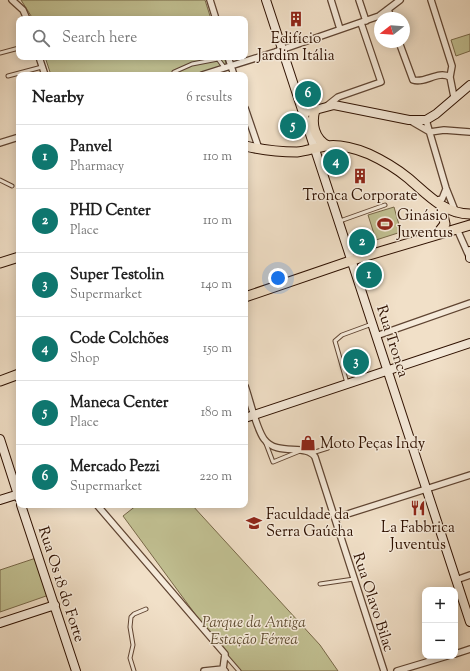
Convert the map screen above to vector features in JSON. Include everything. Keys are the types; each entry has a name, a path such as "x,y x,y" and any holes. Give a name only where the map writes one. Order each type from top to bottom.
{"main road":[{"path":"315,110 313,120 318,138 322,143 328,146"},
{"path":"248,147 296,152 328,146 351,148 368,153 406,177 438,203 456,213 470,214"},
{"path":"437,234 442,230 445,224 438,203"},
{"path":"248,296 352,261 470,225"},
{"path":"0,263 16,258"},
{"path":"0,381 16,375"}],"street":[{"path":"12,0 23,10 26,16"},
{"path":"210,0 215,16"},
{"name":"Rua Tronca","path":"266,0 470,622"},
{"path":"331,0 340,29"},
{"path":"304,113 328,105 338,97 381,82 363,22 359,0"},
{"path":"248,60 379,16 400,0"},
{"path":"431,0 452,66 450,77 454,97"},
{"path":"401,48 413,80 420,81 442,74 450,77"},
{"path":"40,60 44,72"},
{"path":"229,60 233,72"},
{"path":"210,72 247,60"},
{"path":"328,105 338,105 409,120 426,120 436,114 454,97 470,85"},
{"path":"248,117 259,149"},
{"path":"409,120 430,132 444,130 470,132"},
{"path":"426,120 446,188 456,213"},
{"path":"0,143 16,138"},
{"path":"438,203 442,199 446,188"},
{"path":"457,228 470,257"},
{"path":"470,251 470,257"},
{"path":"376,336 470,303"},
{"path":"248,417 470,343"},
{"path":"248,395 264,439 275,447 310,452"},
{"path":"0,439 16,486"},
{"name":"Rua Olavo Bilac","path":"310,452 335,518 384,671"},
{"path":"335,518 470,475"},
{"path":"0,500 16,496"},
{"name":"Rua Os 18 do Forte","path":"22,508 76,671"},
{"path":"100,508 225,654 224,670 204,671"},
{"path":"456,580 470,575"},
{"path":"0,622 55,605"},
{"path":"458,653 470,649"},
{"path":"397,671 437,659"}],"lane":[{"path":"0,53 16,49"},
{"path":"174,72 192,64 213,60"},
{"path":"219,60 224,67"},
{"path":"23,72 42,67"},
{"path":"8,76 16,74"},
{"path":"0,180 12,186"},
{"path":"339,221 385,206"},
{"path":"347,384 335,341 342,335 372,324"},
{"path":"264,439 270,459 273,462 300,451"},
{"path":"310,452 328,448"},
{"path":"320,584 355,579"},
{"path":"134,671 130,658 133,644 130,626 131,618 134,614 146,609"},
{"path":"225,654 239,671"}],"green space":[{"path":"21,0 205,0 210,16 31,16"},
{"path":"470,34 470,51 456,56 451,40"},
{"path":"46,60 225,60 227,66 209,72 50,72"},
{"name":"Ginásio Juventus","path":"394,207 401,232 376,240 368,215"},
{"name":"Parque da Antiga Estação Férrea","path":"133,508 195,508 320,645 338,671 237,671 123,516"},
{"path":"36,558 49,595 0,612 0,570"}],"place":[{"name":"Edifício Jardim Itália","path":"296,19"},
{"name":"Mercado Pezzi","path":"308,94"},
{"name":"Maneca Center","path":"293,126"},
{"name":"Code Colchões","path":"336,162"},
{"name":"Tronca Corporate","path":"360,176"},
{"name":"Ginásio Juventus","path":"385,224"},
{"name":"PHD Center","path":"362,242"},
{"name":"Panvel","path":"369,275"},
{"name":"Super Testolin","path":"356,362"},
{"name":"Moto Peças Indy","path":"308,443"},
{"name":"La Fabbrica Juventus","path":"418,508"},
{"name":"Faculdade da Serra Gaúcha","path":"254,523"}]}
